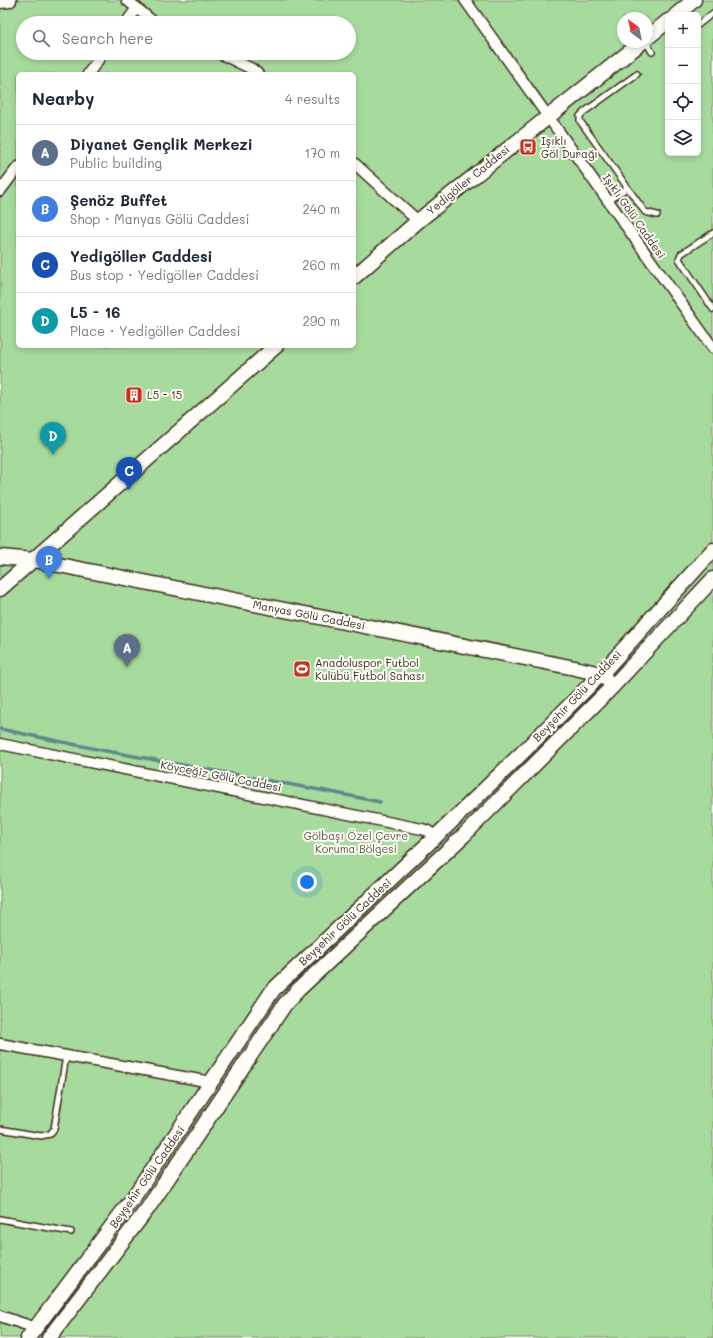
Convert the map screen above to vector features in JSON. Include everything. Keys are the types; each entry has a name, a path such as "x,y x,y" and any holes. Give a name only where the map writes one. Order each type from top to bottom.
{"main road":[{"path":"0,1 9,0"},
{"path":"680,12 694,0"},
{"path":"653,33 665,23"},
{"name":"Yedigöller Caddesi","path":"356,275 418,221 634,48"},
{"path":"0,589 274,348"},
{"name":"Beyşehir Gölü Caddesi","path":"32,1333 133,1198 273,990 431,842 601,674 713,550"},
{"name":"Manyas Gölü Caddesi","path":"0,557 34,560 601,674"},
{"path":"49,1338 148,1208 285,1004 298,990 462,837 613,686 713,579"},
{"path":"601,674 613,686"},
{"path":"449,824 462,837"},
{"path":"431,842 437,859"}],"street":[{"path":"128,0 146,16"},
{"name":"Işıklı Gölü Caddesi","path":"465,0 713,348"},
{"path":"131,16 137,8"},
{"path":"89,72 98,60"},
{"path":"233,60 256,72"},
{"path":"356,165 418,221"},
{"path":"0,191 16,170"},
{"name":"Köyceğiz Gölü Caddesi","path":"0,744 422,829 428,831 431,842"},
{"path":"0,1044 212,1082"},
{"path":"0,1316 18,1321 32,1333"}],"lane":[{"path":"701,22 713,13"},
{"path":"650,48 652,52"},
{"path":"636,74 580,116 580,121 582,126 644,212 657,215"},
{"path":"608,201 627,188"},
{"path":"713,233 681,254 679,259 713,309"},
{"path":"0,1129 40,1136 50,1134 54,1129 66,1056"},
{"path":"0,1219 70,1232"}],"green space":[{"name":"Gölbaşı Özel Çevre Koruma Bölgesi","path":"0,0 713,0 713,1338 0,1338"}],"waterway":[{"path":"0,729 101,750 380,802"}],"place":[{"name":"Işıklı Göl Durağı","path":"528,147"},
{"name":"L5 - 15","path":"134,395"},
{"name":"L5 - 16","path":"53,455"},
{"name":"Yedigöller Caddesi","path":"129,490"},
{"name":"Şenöz Buffet","path":"49,579"},
{"name":"Diyanet Gençlik Merkezi","path":"127,667"},
{"name":"Anadoluspor Futbol Kulübü Futbol Sahası","path":"302,669"}]}
